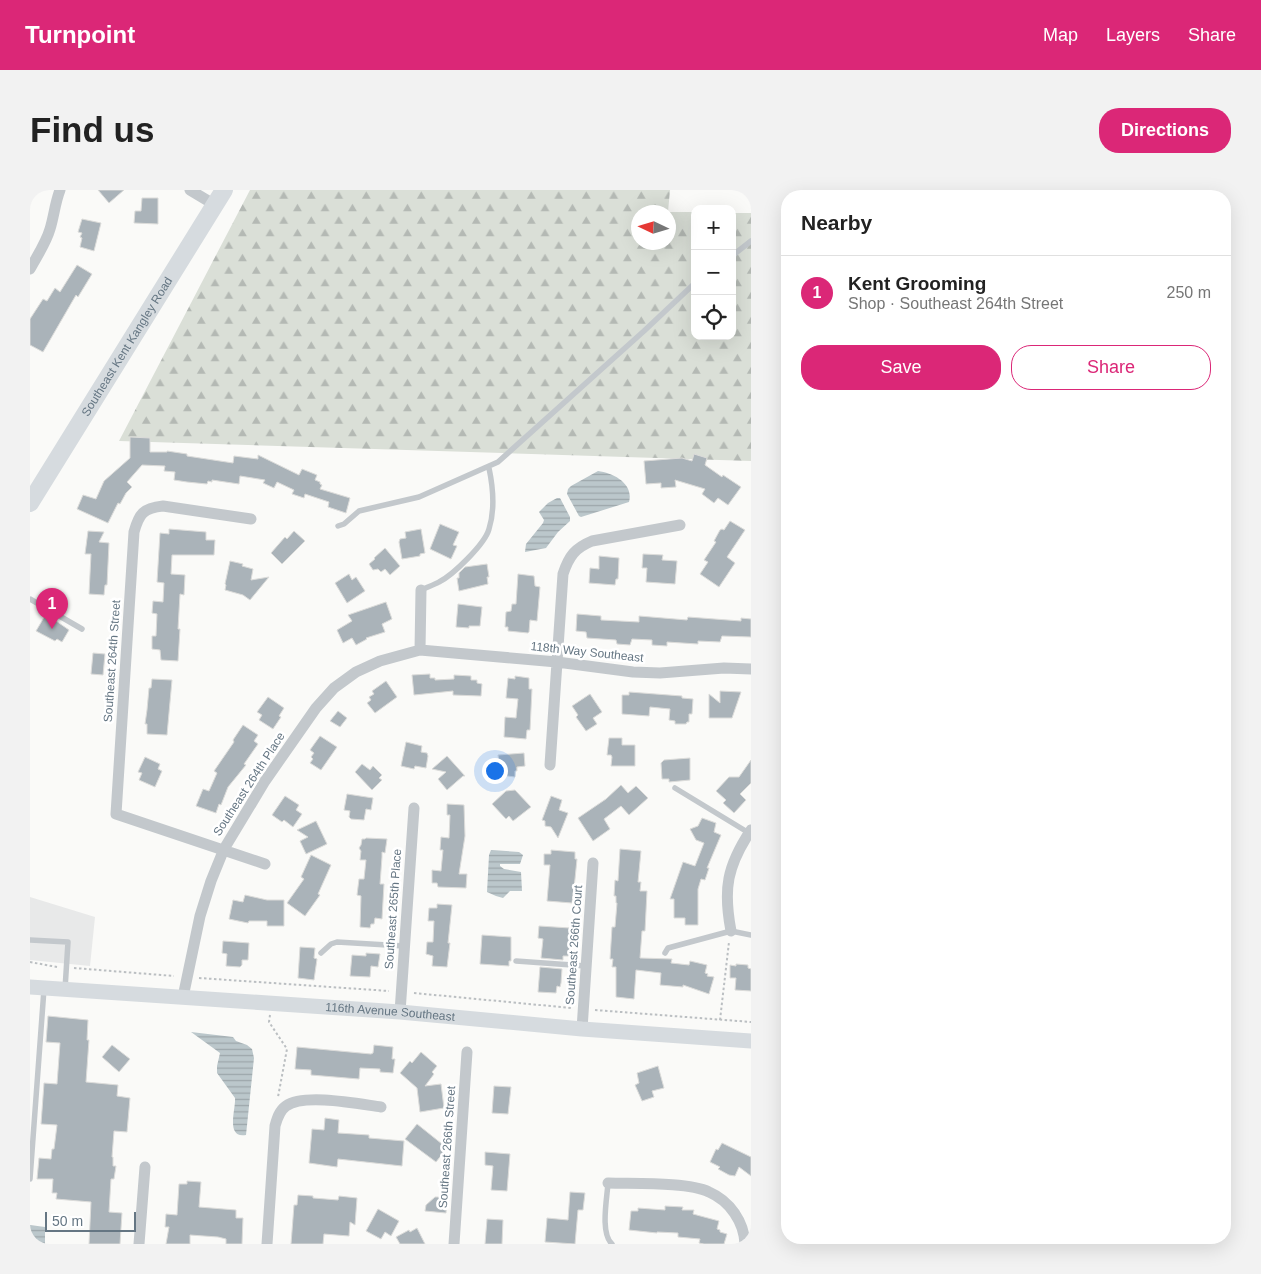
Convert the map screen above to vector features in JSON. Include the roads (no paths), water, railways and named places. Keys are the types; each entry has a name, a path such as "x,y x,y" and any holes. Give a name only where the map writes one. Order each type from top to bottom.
{"main road":[{"name":"Southeast Kent Kangley Road","path":"30,503 220,198"},
{"name":"116th Avenue Southeast","path":"37,987 400,1012 582,1029 751,1041"}],"street":[{"path":"30,269 50,229 60,190"},
{"path":"190,190 220,198"},
{"name":"Southeast 264th Street","path":"224,849 116,814 134,532 137,519 143,512 152,507 163,506 251,519"},
{"path":"550,765 563,574 572,554 580,546 592,541 680,524"},
{"path":"420,650 421,590"},
{"name":"118th Way Southeast","path":"420,650 557,662 633,672 660,673 724,668 751,669"},
{"name":"Southeast 264th Place","path":"183,997 200,916 211,882 224,849 265,781 316,708 334,688 356,672 380,661 420,650"},
{"name":"Southeast 265th Place","path":"400,1012 414,808"},
{"path":"731,932 726,894 730,873 737,854 750,831"},
{"path":"224,849 265,864"},
{"name":"Southeast 266th Court","path":"582,1029 593,863"},
{"name":"Southeast 266th Street","path":"454,1244 467,1052"},
{"path":"267,1244 275,1126 278,1116 284,1107 302,1100 315,1100 381,1107"},
{"path":"139,1244 145,1167"},
{"path":"608,1183 694,1188 709,1192 724,1202 734,1212 741,1224 745,1244"}],"lane":[{"path":"736,253 751,241"},
{"path":"338,526 344,524 359,511 419,498 489,468 504,457 644,332 691,287"},
{"path":"421,590 440,582 485,540 490,529 492,515 493,487 489,468"},
{"path":"30,599 82,629"},
{"path":"675,788 750,831"},
{"path":"665,953 668,948 731,932 751,935"},
{"path":"30,940 68,942 65,989"},
{"path":"321,953 337,942 404,946"},
{"path":"516,961 586,966"},
{"path":"30,1179 37,987"},
{"path":"608,1183 606,1237 612,1244"}],"place":[{"name":"Kent Grooming","path":"52,629"}]}
